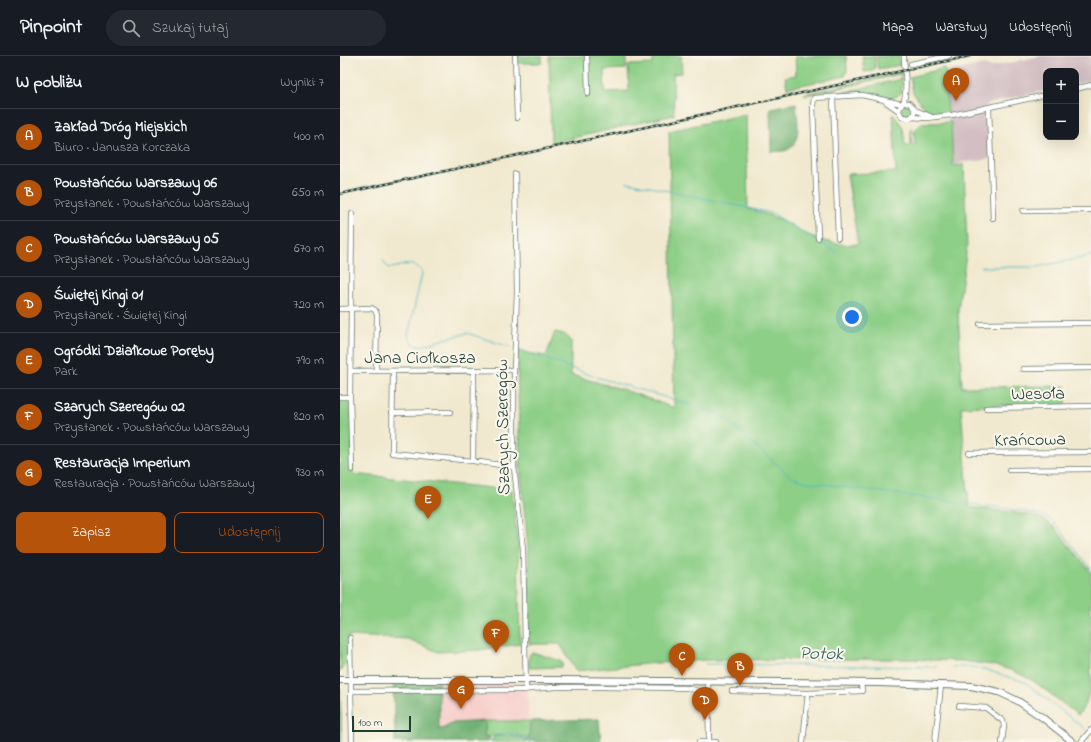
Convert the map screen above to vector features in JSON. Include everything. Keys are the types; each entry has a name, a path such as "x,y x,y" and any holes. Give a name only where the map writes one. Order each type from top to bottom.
{"street":[{"path":"515,56 516,118"},
{"path":"587,56 588,94"},
{"path":"899,111 903,104 906,91 904,56"},
{"path":"910,64 949,56"},
{"path":"1079,88 1091,85"},
{"path":"906,91 915,110 933,117"},
{"path":"818,238 813,106 814,98 862,95 884,101 911,104"},
{"path":"884,101 899,111 902,117 908,118 933,117 989,108 1043,96"},
{"path":"833,98 838,238"},
{"path":"989,108 993,218"},
{"path":"912,117 915,110"},
{"name":"Szarych Szeregów","path":"515,174 517,292 514,370 514,467 523,549 526,690"},
{"path":"1023,211 1091,210"},
{"path":"352,214 350,397 352,470"},
{"path":"340,308 371,308 375,310 376,370"},
{"path":"980,324 1091,324"},
{"path":"1023,368 1091,368"},
{"path":"393,370 392,453 473,461 514,467"},
{"name":"Jana Ciołkosza","path":"351,371 514,370"},
{"path":"473,461 474,371"},
{"path":"340,397 350,397"},
{"name":"Wesoła","path":"986,408 1091,406"},
{"path":"392,413 450,412"},
{"name":"Krańcowa","path":"969,453 1091,452"},
{"path":"1009,470 1091,469"},
{"path":"350,638 352,742"},
{"path":"340,680 708,681 971,686 999,692 1009,697 1043,718 1073,742"},
{"path":"708,681 709,742"},
{"path":"732,691 808,693 862,691 861,683"},
{"path":"935,742 941,685"},
{"path":"351,691 526,690 556,687 688,688 708,694"},
{"path":"803,742 808,693"},
{"path":"959,706 986,708 1003,721 1004,726 1002,742"},
{"path":"1081,742 1091,730"},
{"path":"699,742 716,742"}],"shaded area":[{"path":"1040,56 1091,56 1091,80 1079,83 1079,68 1043,68 1043,91 987,104 990,158 964,162 954,166 951,122 948,121 946,73 984,64 991,67"},
{"path":"439,682 528,683 528,721 453,723 439,729"}],"green space":[{"path":"517,56 542,56 542,63 518,63"},
{"path":"549,56 626,56 626,69 604,70 605,92 629,91 628,65 653,64 653,56 681,56 682,73 673,74 674,115 551,143"},
{"path":"795,56 846,56 847,70 845,76 787,88 785,77 796,75"},
{"path":"862,56 875,56 875,68 873,71 864,72"},
{"path":"877,56 899,56 900,65 878,69"},
{"path":"944,68 946,73 948,114 939,113 938,115 924,113 924,108 913,93 910,77"},
{"path":"901,72 901,77 900,74 832,90 806,95 804,94"},
{"path":"899,78 902,80 901,93 893,99 880,96 880,94 877,93 877,95 865,92 831,95 897,80"},
{"path":"796,103 798,129 795,142 792,147 787,150 771,152 770,108"},
{"path":"905,105 909,105 911,106 911,114 905,115 902,112 902,108"},
{"path":"746,114 748,209 775,217 803,233 818,239 850,245 858,244 847,174 896,172 893,114 903,127 905,145 911,145 911,127 912,145 915,145 914,131 922,123 951,122 953,166 964,165 967,247 958,310 962,387 1066,386 1066,405 961,407 969,507 1031,515 1044,519 1055,528 1091,572 1091,685 1085,706 1078,715 1032,680 1011,670 992,665 962,661 907,659 709,660 656,663 576,671 560,644 529,644 529,558 520,467 517,351 546,356 555,332 564,334 571,340 571,375 625,390 674,408 669,131"},
{"path":"340,397 350,397 353,474 512,490 518,548 520,644 479,650 438,652 408,639 348,636 348,663 340,671"},
{"path":"532,652 561,661 563,665 561,667 529,668 529,656"},
{"path":"439,682 439,729 453,723 486,721 484,736 490,738 488,742 395,742 393,683"},
{"path":"340,688 342,742 340,742"},
{"path":"599,719 601,742 536,742 529,739 530,721"},
{"path":"486,721 530,721 529,739 511,734 489,737 484,736"},
{"path":"503,736 522,738 531,742 490,742 494,737"}],"waterway":[{"path":"627,182 772,213 836,252"},
{"path":"982,267 1037,267 1091,256"},
{"path":"382,259 388,268 413,265 421,270 422,274 408,335 409,340 412,343 421,346 467,333 510,347"},
{"path":"521,350 593,376 715,412 724,418 791,477 807,482 1024,511 1044,516 1057,526 1091,569"},
{"name":"Potok","path":"705,664 937,667"},
{"name":"Potok","path":"953,667 973,667 1025,682 1085,729"},
{"path":"490,742 494,738 504,735 516,736 532,742"}],"railway":[{"path":"340,194 970,56"}],"place":[{"name":"Zakład Dróg Miejskich","path":"956,101"},
{"name":"Ogródki Działkowe Poręby","path":"428,519"},
{"name":"Szarych Szeregów 02","path":"496,653"},
{"name":"Powstańców Warszawy 05","path":"682,676"},
{"name":"Powstańców Warszawy 06","path":"740,686"},
{"name":"Restauracja Imperium","path":"461,709"},
{"name":"Świętej Kingi 01","path":"705,720"}]}
